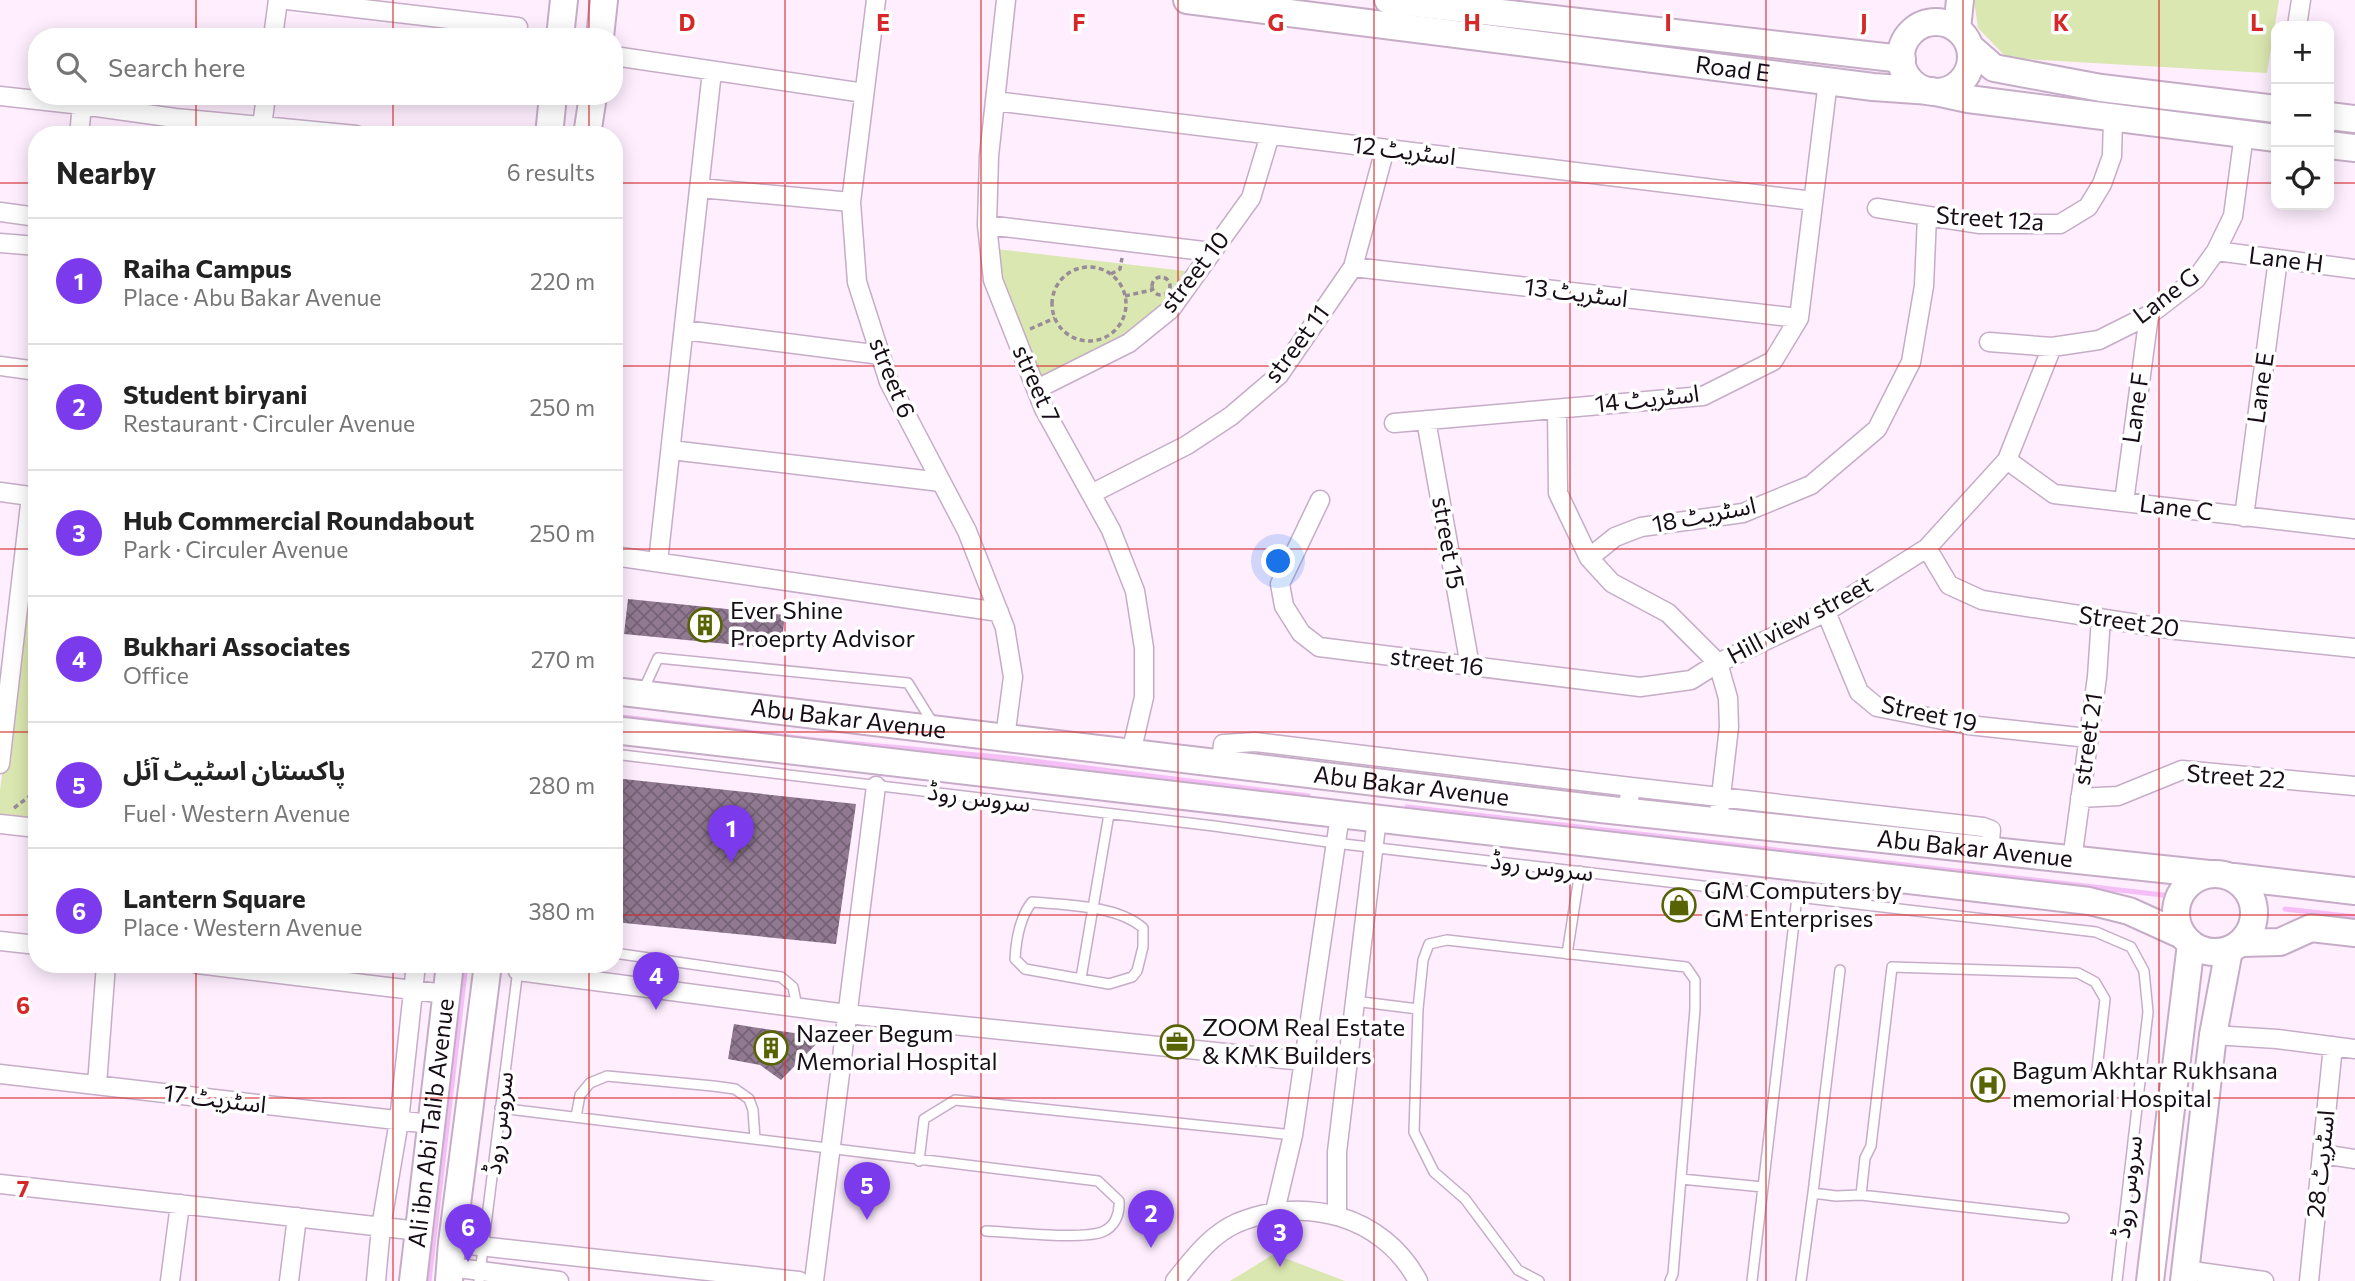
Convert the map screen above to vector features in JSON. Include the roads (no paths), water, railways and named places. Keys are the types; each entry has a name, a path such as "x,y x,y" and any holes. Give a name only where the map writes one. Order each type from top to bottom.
{"main road":[{"path":"561,28 564,0"},
{"path":"601,28 604,0"},
{"name":"Road E","path":"1187,0 1828,81 1931,91 1968,99 2271,137"},
{"name":"Road E","path":"1388,0 1902,59"},
{"path":"1916,29 1927,0"},
{"path":"1960,0 1964,38 1971,59 1969,70 1953,87 1942,91 1920,88 1904,71 1903,48 1916,29 1937,22 1948,24 1964,38 1994,68 2101,88 2271,108"},
{"path":"550,126 552,105"},
{"path":"588,126 592,105"},
{"path":"2334,117 2355,119"},
{"path":"2334,146 2355,148"},
{"name":"Abu Bakar Avenue","path":"623,692 1221,764 1720,809 1989,850 2355,891"},
{"name":"Abu Bakar Avenue","path":"623,731 2089,901 2129,911 2187,940"},
{"path":"2185,1276 2213,1035 2235,946 2249,933 2254,921 2254,909 2251,897 2222,875 2197,878 2186,886 2179,897 2176,923 2187,940 2203,951 2216,953 2235,946 2280,942 2311,928 2355,933"},
{"path":"2151,1281 2187,940"},
{"name":"Ali ibn Abi Talib Avenue","path":"413,1281 449,973"},
{"name":"Ali ibn Abi Talib Avenue","path":"450,1264 487,973"}],"street":[{"path":"274,28 278,0"},
{"path":"288,0 518,27"},
{"name":"street 6","path":"876,0 851,202 857,282 889,382 967,531 1005,628 1013,677 1005,738"},
{"name":"street 7","path":"1006,0 989,156 987,225 993,280 1044,408 1111,530 1135,591 1142,636 1144,698 1131,753"},
{"path":"2298,21 2301,0"},
{"path":"623,57 864,93"},
{"path":"658,562 712,71"},
{"name":"اسٹریٹ 14","path":"1394,423 1703,396 1773,361 1799,318 1828,81"},
{"path":"0,96 28,99"},
{"name":"اسٹریٹ 12","path":"995,102 1813,201"},
{"path":"80,126 82,105 175,118 262,126 265,105"},
{"name":"Street 12a","path":"1877,208 1980,224 2060,224 2088,207 2102,184 2112,156 2113,117"},
{"name":"Lane G","path":"1989,342 2052,347 2099,340 2149,315 2196,279 2216,251 2234,216 2244,134"},
{"name":"street 10","path":"1037,389 1129,343 1171,309 1251,198 1269,135"},
{"name":"street 11","path":"1091,494 1187,445 1231,416 1279,376 1353,267 1385,149"},
{"path":"700,187 851,202"},
{"path":"0,212 28,216"},
{"name":"اسٹریٹ 18","path":"1589,558 1615,537 1642,527 1743,513 1811,485 1877,429 1911,362 1924,286 1927,216"},
{"path":"987,225 1212,252"},
{"path":"0,243 28,245"},
{"name":"Lane H","path":"2216,251 2355,269"},
{"name":"Lane E","path":"2244,517 2278,259"},
{"name":"اسٹریٹ 13","path":"1353,267 1799,318"},
{"name":"Lane F","path":"2124,502 2149,315"},
{"path":"684,330 881,355"},
{"name":"Hill view street","path":"1718,663 1826,612 1927,548 2007,460 2052,347"},
{"path":"0,366 28,370"},
{"path":"1557,408 1558,493 1589,558 1612,583 1668,613 1718,663 1728,698 1729,727 1720,809"},
{"name":"street 15","path":"1426,420 1470,666"},
{"path":"671,450 941,482"},
{"name":"Lane C","path":"2007,460 2054,494 2355,529"},
{"path":"0,492 28,496"},
{"name":"street 16","path":"1320,500 1280,584 1284,606 1301,633 1319,647 1640,688 1691,680 1718,663"},
{"path":"0,764 9,623 28,527"},
{"name":"Street 20","path":"1927,548 1949,585 1982,600 2176,629 2355,648"},
{"path":"623,557 999,612"},
{"name":"Street 19","path":"1826,612 1859,692 1877,708 1968,724 2088,738"},
{"name":"street 21","path":"2072,860 2097,677 2101,618"},
{"name":"Street 22","path":"2080,799 2118,796 2182,770 2355,786"},
{"path":"814,1281 876,786"},
{"path":"1275,1211 1293,1135 1340,815"},
{"path":"4,818 28,825"},
{"path":"1337,1215 1337,1152 1377,818"},
{"path":"0,941 28,944"},
{"path":"97,1085 105,973"},
{"path":"333,973 412,990 446,994"},
{"path":"376,1281 381,1227 399,1121 415,973"},
{"path":"599,973 848,1014 1303,1061"},
{"path":"2213,1035 2355,1049"},
{"name":"اسٹریٹ 28","path":"2309,1281 2333,1046"},
{"name":"اسٹریٹ 17","path":"0,1074 430,1124"},
{"path":"2322,1154 2355,1159"},
{"path":"0,1184 419,1231"},
{"path":"170,1281 180,1204"},
{"path":"1175,1281 1201,1248 1235,1224 1275,1211 1306,1210 1337,1215 1377,1234 1409,1265 1418,1281"},
{"path":"289,1281 298,1217"},
{"path":"450,1264 483,1247 799,1281"},
{"path":"450,1264 479,1276 559,1281"},
{"path":"2185,1276 2264,1281"}],"lane":[{"path":"641,694 658,658 908,683 936,729"},
{"name":"سروس روڈ","path":"623,755 1335,843 2096,932 2131,947 2144,971 2148,1012 2117,1281"},
{"path":"1082,978 1109,814"},
{"path":"1567,954 1580,871"},
{"path":"1752,1281 1797,897"},
{"path":"1032,902 1094,908 1134,920 1143,928 1143,947 1137,971 1132,977 1109,984 1082,978 1025,969 1015,959 1027,908 1032,902"},
{"path":"1539,1281 1518,1270 1465,1199 1434,1172 1414,1132 1418,1009 1423,960 1429,944 1447,940 1686,967 1695,980 1695,1024 1673,1273 1670,1281"},
{"path":"623,954 781,977 793,987 797,1007"},
{"path":"1861,1195 1865,1158 1871,1146 1892,967 2078,973 2095,982 2105,999 2097,1070"},
{"path":"1801,1281 1840,970"},
{"name":"سروس روڈ","path":"479,1276 517,973"},
{"path":"1354,1001 1418,1009"},
{"path":"576,1117 580,1095 590,1083 607,1076 713,1086 735,1089 749,1099 753,1110 755,1139"},
{"path":"919,1161 924,1119 955,1100 1293,1135"},
{"path":"500,1108 1098,1181 1119,1200 1115,1222 1103,1231 1082,1235 986,1231"},
{"path":"1681,1179 1763,1187"},
{"path":"1813,1193 1861,1195 2064,1218"}],"waterway":[{"path":"623,717 815,740 1009,758 1308,796"},
{"path":"1407,807 2171,896"},
{"path":"2285,909 2355,917"},
{"path":"429,1281 465,973"}],"place":[{"name":"Ever Shine Proeprty Advisor","path":"705,625"},
{"name":"Raiha Campus","path":"731,863"},
{"name":"GM Computers by GM Enterprises","path":"1679,905"},
{"name":"Bukhari Associates","path":"656,1010"},
{"name":"ZOOM Real Estate & KMK Builders","path":"1177,1042"},
{"name":"Nazeer Begum Memorial Hospital","path":"771,1048"},
{"name":"Bagum Akhtar Rukhsana memorial Hospital","path":"1988,1085"},
{"name":"پاکستان اسٹیٹ آئل","path":"867,1220"},
{"name":"Student biryani","path":"1151,1248"},
{"name":"Lantern Square","path":"468,1262"},
{"name":"Hub Commercial Roundabout","path":"1280,1267"}]}
